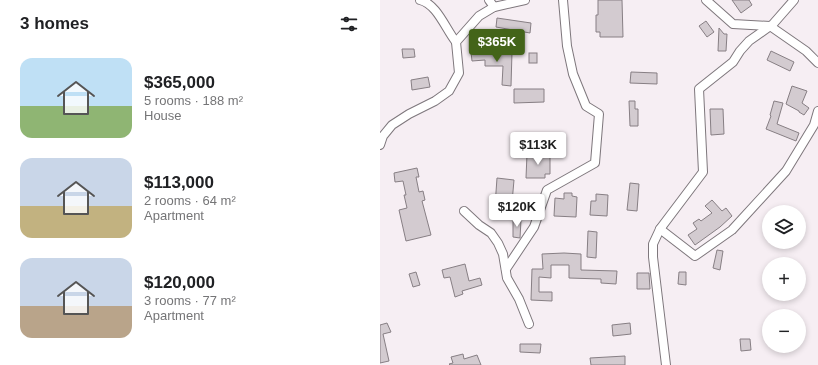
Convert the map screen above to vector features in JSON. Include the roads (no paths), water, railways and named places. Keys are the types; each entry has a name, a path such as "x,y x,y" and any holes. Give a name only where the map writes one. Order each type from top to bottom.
{"street":[{"path":"380,145 383,136 392,125 409,114 435,101 449,91 459,73 456,42 433,7 420,0"},
{"path":"489,0 494,7"},
{"path":"456,42 479,16 494,7 525,0"},
{"path":"506,269 534,227 547,190 595,163 599,114 586,106 573,74 568,46 563,0"},
{"path":"706,0 733,24 770,26 806,50 818,63"},
{"path":"666,365 652,256 653,244 660,229 703,172 699,89 733,62 749,41 770,26 794,0"},
{"path":"660,229 695,256 732,230 786,171 814,125 818,111"},
{"path":"464,211 479,225 491,233 498,243 503,254 507,278 519,299 530,324"}]}
